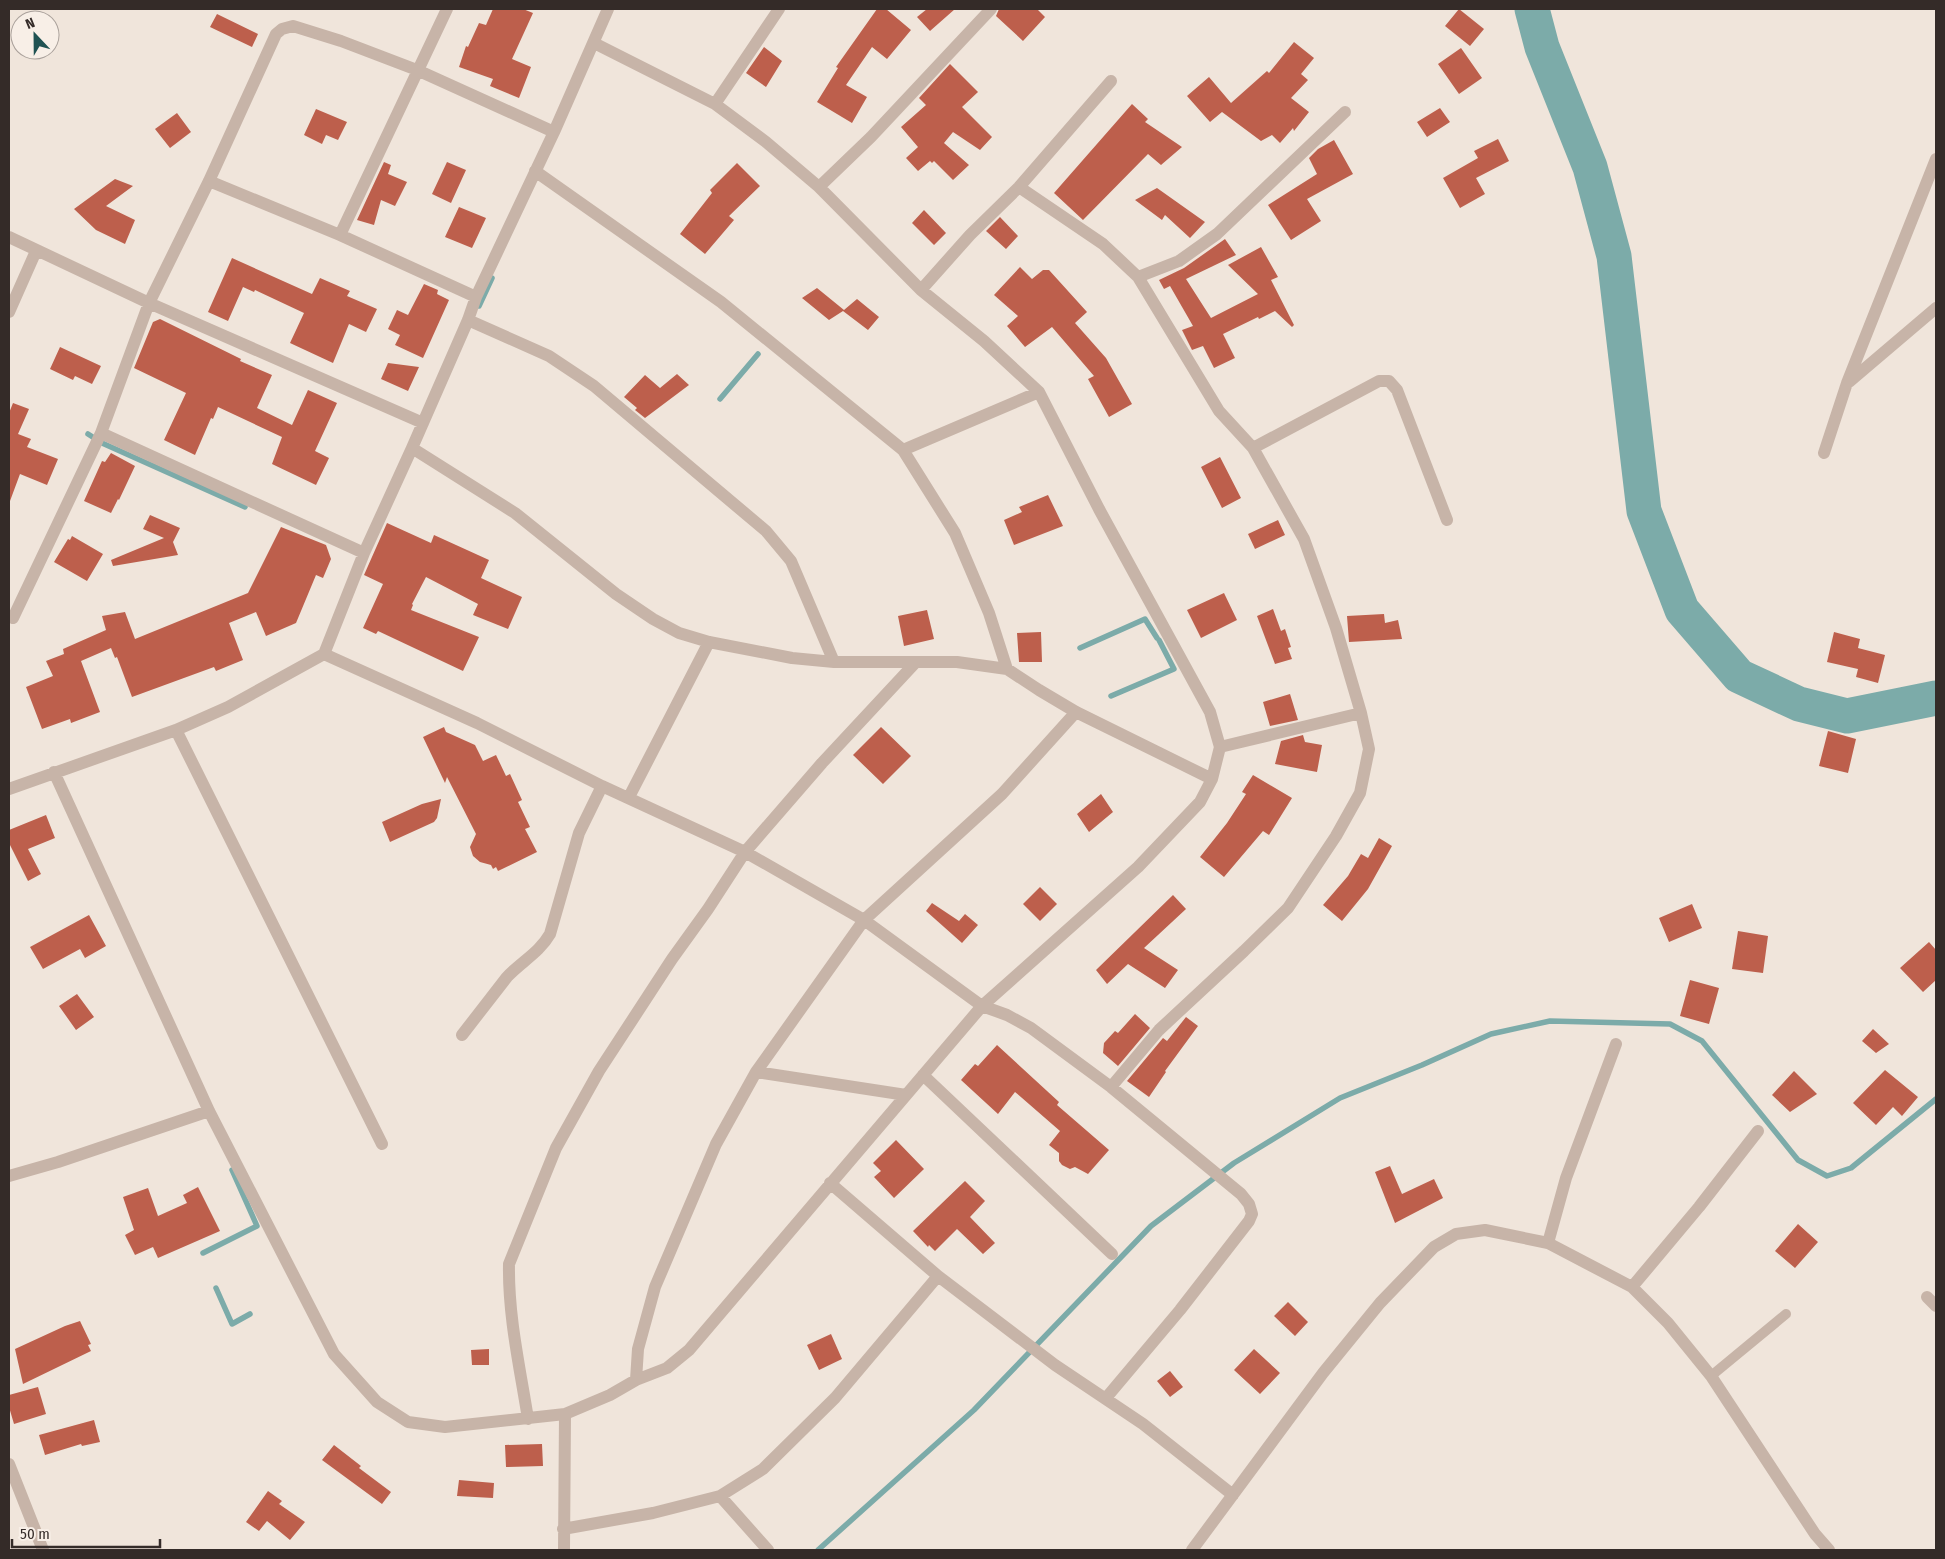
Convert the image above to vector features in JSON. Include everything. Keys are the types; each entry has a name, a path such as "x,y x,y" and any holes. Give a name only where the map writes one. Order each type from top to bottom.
{"street":[{"path":"340,235 447,9"},
{"path":"9,789 176,730 228,707 324,654 364,553 423,423 468,320 476,297 554,132 608,9"},
{"path":"715,104 779,9"},
{"path":"819,187 871,137 990,9"},
{"path":"13,618 101,433 149,303 209,181 276,34 282,29 293,26 341,41 417,70 554,132"},
{"path":"54,772 209,1111 334,1354 377,1402 408,1422 445,1427 565,1414 636,1380 667,1368 689,1350 982,1006 1138,866 1200,802 1212,779 1220,747 1210,712 1099,509 1039,392 984,341 921,290 819,187 766,142 715,104 594,43"},
{"path":"921,290 970,235 1018,187 1111,81"},
{"path":"1138,277 1179,261 1217,234 1345,112"},
{"path":"1824,453 1848,383 1936,159"},
{"path":"535,171 721,302 903,450 955,533 990,613 1007,669"},
{"path":"209,181 340,235 476,297"},
{"path":"1018,187 1103,244 1138,277 1219,412 1253,448 1304,540 1336,628 1361,713 1369,749 1360,793 1336,836 1288,908 1159,1030 1111,1087"},
{"path":"9,237 149,303 423,423"},
{"path":"9,312 36,251"},
{"path":"1848,383 1936,308"},
{"path":"468,320 549,356 594,386 766,531 791,562 834,662"},
{"path":"1253,448 1379,381 1389,381 1397,390 1447,520"},
{"path":"903,450 1039,392"},
{"path":"101,433 364,553"},
{"path":"412,448 515,513 616,594 653,619 679,633 709,642 792,658 834,662 957,662 1007,669 1076,712 1212,779"},
{"path":"629,797 709,642"},
{"path":"324,654 476,723 602,786 745,852 864,920 982,1006 1007,1015 1031,1028 1111,1087 1241,1194 1249,1204 1252,1214 1249,1220 1180,1310 1106,1398"},
{"path":"528,1419 515,1341 509,1264 556,1148 599,1071 745,852 822,763 916,662"},
{"path":"636,1380 638,1349 655,1286 716,1144 756,1072 864,920 1002,794 1076,712"},
{"path":"1220,747 1361,713"},
{"path":"176,730 382,1144"},
{"path":"462,1035 508,977 543,946 550,934 579,832 602,786"},
{"path":"1548,1243 1566,1178 1616,1044"},
{"path":"756,1072 906,1095"},
{"path":"923,1075 1112,1254"},
{"path":"9,1176 58,1162 209,1111"},
{"path":"1632,1286 1699,1207 1758,1131"},
{"path":"830,1183 938,1276 1055,1365 1143,1424 1233,1495"},
{"path":"1192,1550 1329,1366 1380,1303 1434,1247 1456,1234 1485,1230 1548,1243 1632,1286 1668,1323 1711,1376 1815,1534 1829,1550"},
{"path":"563,1529 652,1513 720,1496 763,1469 835,1398 938,1276"},
{"path":"1927,1297 1936,1306"},
{"path":"564,1550 565,1414"},
{"path":"9,1464 43,1550"},
{"path":"720,1496 768,1550"}],"lane":[{"path":"1711,1376 1786,1314"}],"building":[{"path":"493,9 523,9 533,13 512,59 531,67 519,98 490,86 493,79 459,67 466,46 468,47 479,23 486,25"},
{"path":"877,9 886,9 911,30 887,59 872,47 846,85 867,97 852,123 817,102 838,68 836,67"},
{"path":"927,9 955,9 930,31 917,17"},
{"path":"999,9 1037,9 1045,17 1023,41 996,16"},
{"path":"1459,9 1484,29 1470,46 1445,26"},
{"path":"217,14 258,34 252,47 210,27"},
{"path":"1294,42 1314,58 1301,74 1308,80 1291,98 1309,112 1294,131 1293,128 1280,143 1272,135 1261,141 1222,112 1210,122 1187,96 1209,77 1231,103 1267,71 1269,73"},
{"path":"764,47 782,61 766,87 746,73"},
{"path":"1461,48 1482,78 1459,94 1438,64"},
{"path":"950,64 978,92 962,107 992,137 980,150 953,132 944,143 969,165 953,180 934,161 932,163 930,161 918,171 906,158 918,147 901,127 926,105 919,98"},
{"path":"1132,104 1148,119 1145,122 1182,147 1161,165 1148,154 1083,220 1054,193"},
{"path":"1440,108 1450,122 1427,137 1417,122"},
{"path":"316,109 347,122 338,140 326,135 322,144 304,135"},
{"path":"177,113 191,132 170,148 155,129"},
{"path":"1498,139 1509,161 1476,178 1485,194 1460,208 1443,178 1478,158 1474,151"},
{"path":"1334,140 1353,174 1307,199 1321,221 1291,240 1268,205 1317,174 1309,158 1318,149"},
{"path":"384,162 391,165 388,174 407,182 395,206 381,200 374,225 357,220"},
{"path":"447,162 466,170 451,203 432,194"},
{"path":"737,163 760,186 729,216 734,220 705,254 680,234 712,193 710,190"},
{"path":"115,179 133,186 106,206 135,220 125,244 96,230 74,209"},
{"path":"1157,188 1205,222 1190,238 1165,215 1162,220 1135,200"},
{"path":"459,207 486,218 472,248 445,237"},
{"path":"924,210 946,233 934,245 912,223"},
{"path":"1000,217 1018,236 1006,249 986,231"},
{"path":"1225,239 1236,255 1186,279 1211,318 1258,294 1228,265 1261,247 1278,277 1271,280 1294,325 1292,327 1275,311 1223,334 1235,358 1214,368 1203,346 1192,350 1182,330 1193,326 1170,286 1164,289 1159,280 1184,268"},
{"path":"232,258 312,294 320,278 350,291 347,296 377,309 366,332 349,324 333,363 290,343 304,313 255,290 254,292 243,287 228,321 208,312"},
{"path":"1020,267 1032,279 1043,270 1049,270 1087,312 1075,323 1106,358 1132,404 1109,417 1088,379 1094,376 1052,327 1025,347 1007,326 1018,316 994,295"},
{"path":"424,284 438,290 437,294 449,300 423,358 395,345 400,335 388,329 397,310 408,315"},
{"path":"817,288 844,310 857,299 879,317 868,330 843,311 829,320 802,298"},
{"path":"160,319 241,359 240,361 272,375 257,408 292,425 308,390 337,403 315,451 329,458 316,485 272,464 282,437 218,407 213,419 211,418 195,455 164,440 186,393 134,368 153,322"},
{"path":"60,347 101,366 92,384 75,376 73,380 50,369"},
{"path":"388,363 419,367 408,391 381,379"},
{"path":"677,374 689,385 645,418 624,397 645,375 660,388"},
{"path":"13,403 29,409 18,434 31,439 27,447 58,459 47,485 20,474 10,501 9,413"},
{"path":"111,453 135,466 111,513 84,501 102,461 105,462"},
{"path":"1220,457 1241,498 1222,508 1201,467"},
{"path":"1048,495 1063,526 1014,545 1004,520 1022,512 1019,507"},
{"path":"150,515 180,528 173,542 178,555 113,566 111,560 164,538 143,529"},
{"path":"1278,520 1285,535 1255,549 1248,534"},
{"path":"387,523 431,543 434,535 489,560 481,578 522,597 508,629 473,615 478,604 426,577 412,604 411,610 479,637 463,671 378,631 376,634 363,628 383,584 364,575"},
{"path":"281,527 326,545 331,559 323,578 316,575 296,623 266,636 256,612 229,623 243,660 216,671 214,667 132,697 117,657 115,658 111,648 81,661 100,712 71,723 70,719 42,729 26,687 53,676 46,661 64,654 63,649 106,630 102,616 125,612 135,639 248,593"},
{"path":"72,536 103,554 87,581 54,562 68,539 70,540"},
{"path":"1224,593 1237,620 1201,638 1187,610"},
{"path":"1273,609 1281,631 1285,629 1291,647 1288,648 1292,659 1275,664 1257,616"},
{"path":"927,610 934,639 904,646 898,616"},
{"path":"1384,614 1385,623 1398,620 1402,639 1349,642 1347,616"},
{"path":"1041,632 1042,662 1019,662 1017,633"},
{"path":"1834,632 1860,639 1858,648 1885,655 1878,683 1856,677 1858,669 1827,662"},
{"path":"1290,694 1298,720 1270,726 1263,702"},
{"path":"444,727 446,732 475,745 483,761 496,755 506,776 510,774 522,800 518,802 530,827 525,829 537,852 498,871 496,867 493,869 491,865 480,862 473,856 470,847 476,834 447,777 445,783 423,737"},
{"path":"881,727 911,756 883,784 853,755"},
{"path":"1828,731 1856,739 1848,773 1819,766"},
{"path":"1303,735 1305,742 1322,745 1317,772 1275,764 1281,741"},
{"path":"1253,775 1292,798 1269,835 1263,831 1224,877 1200,857 1227,823 1246,794 1242,792"},
{"path":"1101,794 1113,812 1089,832 1077,814"},
{"path":"441,799 437,818 434,822 390,842 382,822 422,804"},
{"path":"46,815 55,838 28,849 41,874 28,881 9,843 9,830"},
{"path":"1379,838 1392,846 1368,889 1342,921 1323,905 1348,876 1361,854 1368,858"},
{"path":"1040,887 1057,904 1040,921 1023,904"},
{"path":"1173,895 1186,909 1144,948 1178,970 1165,988 1128,964 1107,984 1096,970"},
{"path":"932,903 959,921 965,914 978,925 962,943 926,911"},
{"path":"1692,904 1702,928 1669,942 1659,918"},
{"path":"89,915 106,946 85,958 80,949 43,969 30,947"},
{"path":"1738,931 1768,936 1763,973 1732,969"},
{"path":"1929,942 1936,950 1936,980 1923,992 1900,968"},
{"path":"1690,980 1719,988 1709,1024 1680,1016"},
{"path":"77,994 94,1017 76,1030 59,1006"},
{"path":"1135,1014 1150,1028 1118,1066 1103,1053 1104,1043 1115,1031 1118,1033"},
{"path":"1186,1017 1198,1026 1165,1071 1149,1097 1127,1081 1163,1038 1167,1041"},
{"path":"1873,1029 1889,1044 1876,1053 1862,1041"},
{"path":"997,1045 1059,1102 1057,1105 1109,1150 1088,1174 1075,1167 1070,1169 1062,1165 1059,1161 1059,1153 1049,1145 1060,1131 1015,1092 998,1114 961,1080 975,1064 978,1066"},
{"path":"1885,1070 1918,1097 1902,1116 1893,1107 1876,1125 1853,1103"},
{"path":"1794,1071 1817,1094 1790,1112 1772,1095"},
{"path":"896,1140 924,1169 894,1198 874,1177 881,1171 873,1163"},
{"path":"1390,1166 1402,1194 1434,1179 1443,1198 1395,1223 1375,1172"},
{"path":"965,1181 985,1201 970,1217 995,1243 983,1254 957,1229 935,1251 929,1245 928,1247 913,1231"},
{"path":"198,1187 220,1231 158,1258 153,1247 135,1255 125,1235 134,1230 123,1197 148,1188 158,1216 187,1203 183,1195"},
{"path":"1798,1224 1818,1242 1795,1268 1775,1251"},
{"path":"1288,1302 1308,1322 1295,1336 1274,1316"},
{"path":"80,1321 91,1344 88,1345 91,1351 23,1384 15,1349"},
{"path":"831,1334 842,1359 819,1370 807,1345"},
{"path":"489,1349 489,1365 472,1365 471,1350"},
{"path":"1254,1349 1280,1373 1260,1394 1234,1370"},
{"path":"1170,1371 1183,1387 1170,1397 1157,1381"},
{"path":"38,1387 46,1414 14,1424 9,1407 9,1395"},
{"path":"94,1420 100,1442 82,1446 81,1444 45,1455 39,1435"},
{"path":"542,1444 543,1466 506,1467 505,1445"},
{"path":"334,1445 361,1466 359,1468 391,1492 382,1504 322,1460"},
{"path":"459,1480 494,1483 493,1498 457,1496"},
{"path":"268,1491 282,1501 279,1504 305,1522 290,1540 267,1521 259,1531 246,1522"}],"waterway":[{"path":"1532,9 1542,47 1590,167 1614,256 1644,511 1682,610 1739,676 1799,704 1847,716 1936,698"},
{"path":"479,306 492,278"},
{"path":"720,399 758,354"},
{"path":"88,434 102,443 245,507"},
{"path":"1080,648 1145,619 1157,638"},
{"path":"1111,696 1174,669 1159,640"},
{"path":"818,1550 974,1410 1151,1226 1234,1163 1340,1098 1422,1065 1491,1034 1550,1021 1670,1024 1702,1041 1798,1160 1827,1176 1851,1168 1936,1099"},
{"path":"203,1253 257,1226 232,1170"},
{"path":"216,1288 232,1324 250,1314"}]}
